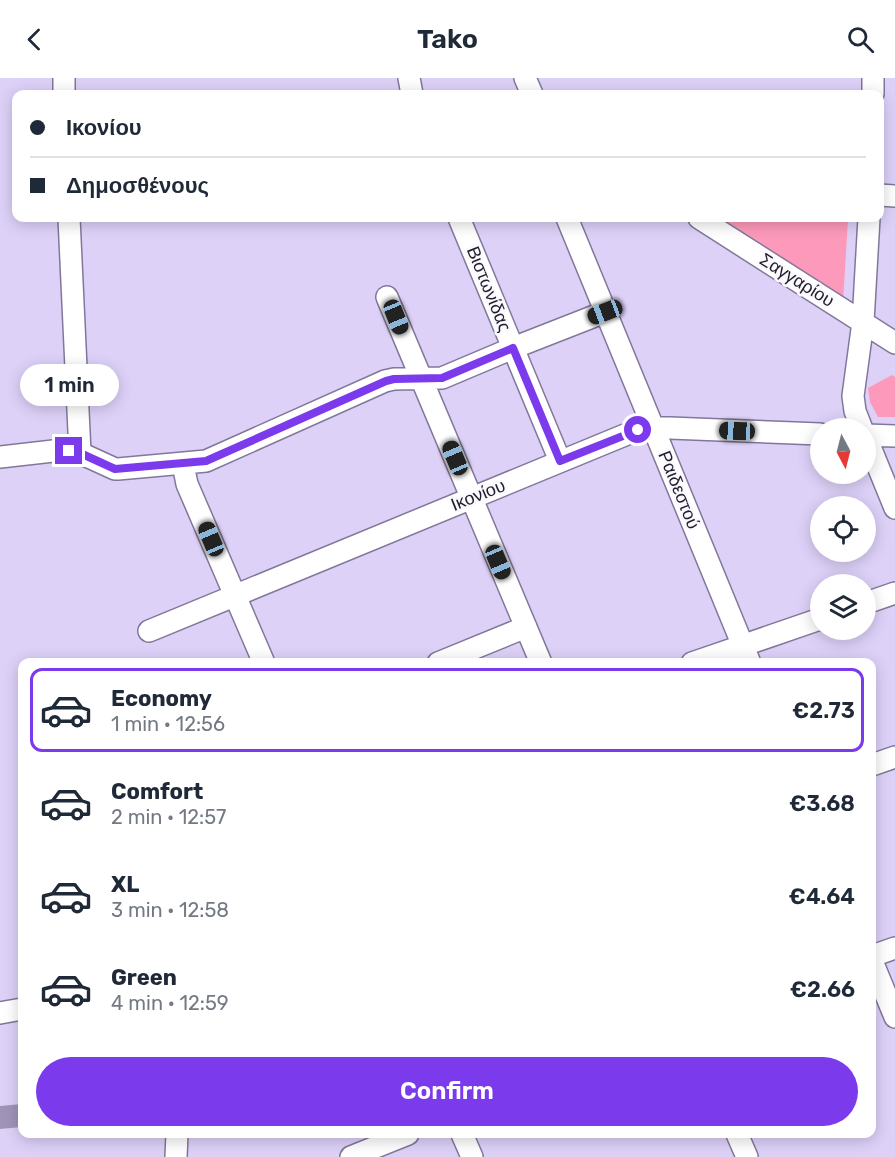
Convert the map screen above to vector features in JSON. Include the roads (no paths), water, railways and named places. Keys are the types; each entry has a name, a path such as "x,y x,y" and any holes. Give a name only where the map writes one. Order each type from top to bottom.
{"street":[{"path":"69,222 80,453"},
{"name":"Βιστωνίδας","path":"461,222 560,461"},
{"name":"Ραιδεστού","path":"569,222 746,655"},
{"name":"Σαγγαρίου","path":"705,222 895,343"},
{"path":"858,418 853,396 863,322 869,222"},
{"path":"387,297 539,658"},
{"path":"0,457 54,450 80,453 115,469 183,464 213,458 386,381 442,378 605,312"},
{"name":"Ικονίου","path":"149,631 632,432 653,428 810,434"},
{"path":"876,436 895,436"},
{"path":"876,461 895,508"},
{"path":"183,464 187,484 262,658"},
{"path":"876,600 895,593"},
{"path":"726,658 746,655 810,624"},
{"path":"450,658 526,627"},
{"path":"876,764 895,757"},
{"path":"876,955 895,948"},
{"path":"876,971 895,1017"},
{"path":"0,1013 18,1010"},
{"path":"176,1157 177,1138"},
{"path":"351,1157 398,1138"},
{"path":"464,1138 472,1157"},
{"path":"738,1138 743,1156"}]}
